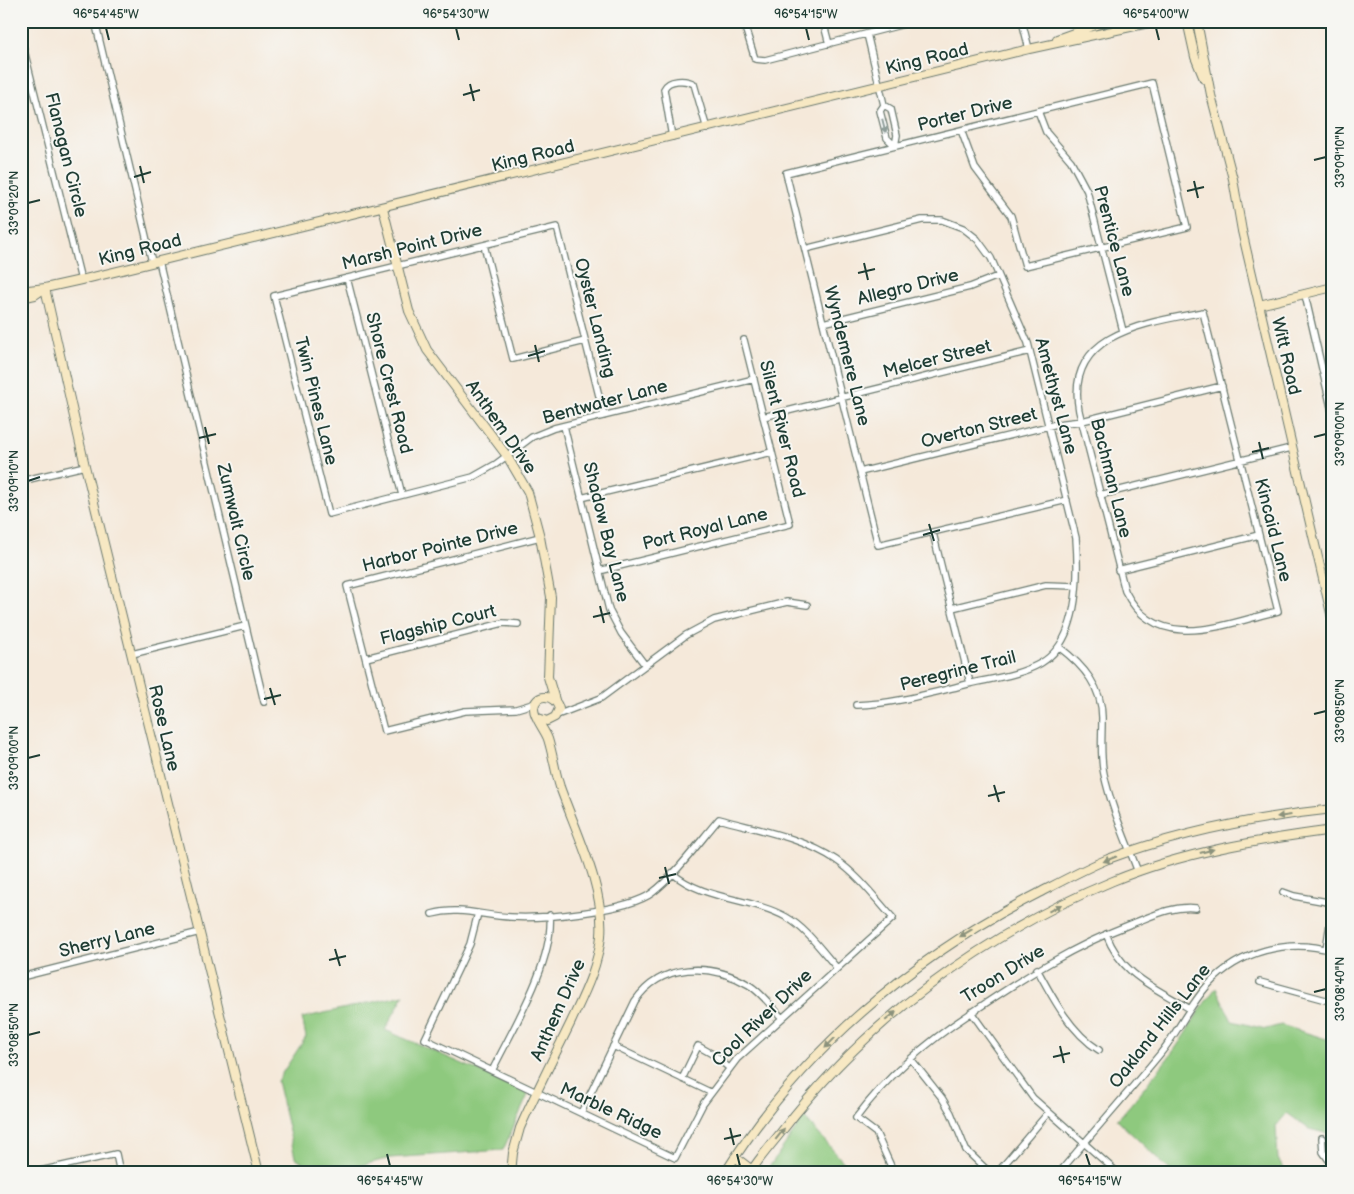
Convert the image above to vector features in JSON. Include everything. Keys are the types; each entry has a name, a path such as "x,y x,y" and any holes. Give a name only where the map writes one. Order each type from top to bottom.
{"street":[{"path":"95,21 155,262"},
{"path":"743,21 755,59 765,60 916,21"},
{"path":"823,21 828,44"},
{"path":"1022,21 1029,49"},
{"name":"King Road","path":"1029,49 1107,21"},
{"name":"King Road","path":"21,291 81,280 383,208 1029,49 1158,21"},
{"name":"Witt Road","path":"1187,21 1195,57 1211,96"},
{"name":"Witt Road","path":"1197,21 1211,96 1233,179 1238,212 1291,448 1329,593 1333,622"},
{"path":"867,34 884,105 880,111 884,129 887,138 895,146"},
{"name":"Flanagan Circle","path":"21,38 81,280"},
{"path":"672,137 664,89 669,83 677,81 686,80 694,84 707,129"},
{"name":"Porter Drive","path":"786,173 1152,83 1186,227 1102,248"},
{"path":"884,105 891,109 897,135 895,146"},
{"name":"Prentice Lane","path":"1038,111 1046,132 1071,161 1084,184 1123,331"},
{"path":"961,130 975,168 1011,216 1025,266 1102,248"},
{"name":"Wyndemere Lane","path":"786,173 878,545 934,533"},
{"name":"Anthem Drive","path":"383,208 409,311 427,350 507,456 528,492 540,537 551,597 548,677 556,701"},
{"name":"Amethyst Lane","path":"805,249 922,220 942,220 963,228 981,243 998,276 1030,351 1076,538 1075,586 1071,624 1060,647"},
{"name":"Marsh Point Drive","path":"274,296 557,227"},
{"name":"Oyster Landing","path":"557,227 604,416"},
{"path":"484,245 513,359 585,341"},
{"name":"Zumwalt Circle","path":"155,262 264,702"},
{"name":"Allegro Drive","path":"823,323 970,287 998,276"},
{"name":"Shore Crest Road","path":"347,278 402,495"},
{"path":"1259,305 1333,287"},
{"name":"King Road","path":"21,298 35,295 44,288"},
{"name":"Rose Lane","path":"44,288 85,466 259,1173"},
{"path":"1304,295 1333,416"},
{"name":"Twin Pines Lane","path":"274,296 329,514"},
{"name":"Kincaid Lane","path":"1123,331 1203,312 1278,611 1203,630 1184,632 1171,630 1154,623 1134,607"},
{"name":"Bachman Lane","path":"1123,331 1105,340 1091,354 1081,372 1078,385 1078,405 1118,570 1125,591 1134,607"},
{"name":"Silent River Road","path":"744,340 790,524"},
{"name":"Melcer Street","path":"763,417 1030,351"},
{"name":"Bentwater Lane","path":"329,514 473,477 507,456 532,437 564,426 754,379"},
{"name":"Overton Street","path":"860,472 1049,426 1082,421 1222,386"},
{"name":"Shadow Bay Lane","path":"564,426 609,610 621,633 645,665"},
{"path":"1100,496 1291,448"},
{"path":"581,498 772,452"},
{"path":"21,481 85,466"},
{"path":"970,684 934,533 1067,500"},
{"name":"Port Royal Lane","path":"599,571 790,524"},
{"path":"1118,570 1259,535"},
{"name":"Harbor Pointe Drive","path":"366,658 348,586 540,537"},
{"path":"952,608 1046,585 1075,586"},
{"path":"516,709 547,721 600,698 686,635 714,620 786,602 807,605"},
{"name":"Flagship Court","path":"366,658 504,623 518,624"},
{"path":"132,654 245,626"},
{"path":"1060,647 1083,667 1098,693 1102,714 1102,764 1138,872"},
{"name":"Peregrine Trail","path":"856,705 884,705 1035,666 1051,656 1060,647"},
{"path":"366,658 384,730 465,711 516,709 537,702 546,696 574,708"},
{"name":"Anthem Drive","path":"537,702 548,677"},
{"path":"556,701 556,716"},
{"path":"537,702 537,716"},
{"name":"Anthem Drive","path":"511,1173 517,1136 594,969 601,935 600,908 594,883 564,797 549,742 537,716"},
{"name":"Anthem Drive","path":"549,742 550,727 556,716"},
{"path":"725,1173 782,1095 812,1060 843,1029 892,986 938,950 1002,911 1091,867 1165,840 1256,819 1333,810"},
{"name":"Cool River Drive","path":"672,873 719,819 792,840 823,852 854,876 892,918 729,1068 710,1092 675,1158"},
{"path":"735,1157 751,1171 802,1105 840,1064 882,1024 925,988 962,961 1020,927 1066,902 1114,880 1138,872 1214,850 1333,830"},
{"path":"432,914 449,909 514,917 550,915 629,904 642,899 659,888 672,873 700,891 772,911 790,919 804,931 837,968"},
{"path":"1283,892 1294,896 1333,903 1326,949"},
{"name":"Troon Drive","path":"894,1173 876,1134 856,1118 877,1090 911,1059 957,1021 1037,969 1106,934 1182,906 1196,908"},
{"name":"Marble Ridge","path":"478,913 470,944 425,1039 675,1158"},
{"path":"492,1071 545,960 550,938 550,915"},
{"name":"Sherry Lane","path":"21,977 200,932"},
{"path":"1106,934 1112,950 1128,970 1190,1009"},
{"name":"Oakland Hills Lane","path":"1060,1173 1164,1049 1207,986 1225,969 1242,958 1284,947 1312,946 1333,951"},
{"path":"581,1114 632,1007 643,991 657,979 675,972 698,969 737,979 759,993 782,1018"},
{"path":"1037,969 1064,1013 1086,1043 1098,1050"},
{"path":"1260,982 1333,1002"},
{"path":"972,1012 1033,1098 1118,1173"},
{"path":"613,1046 710,1092"},
{"path":"682,1079 698,1046 714,1055 729,1068"},
{"path":"911,1059 942,1098 951,1113 966,1150 990,1173"},
{"path":"997,1173 1048,1113"},
{"path":"1322,1138 1323,1152 1333,1166"},
{"path":"31,1173 116,1154 120,1173"}],"green space":[{"path":"1216,988 1232,1021 1266,1029 1281,1025 1333,1041 1333,1135 1309,1129 1287,1113 1276,1126 1278,1159 1287,1173 1173,1173 1117,1120 1174,1050"},
{"path":"404,995 385,1030 525,1091 528,1095 503,1150 390,1158 332,1173 317,1173 295,1157 277,1081 306,1037 302,1018"},
{"path":"804,1117 853,1173 765,1173"}]}
